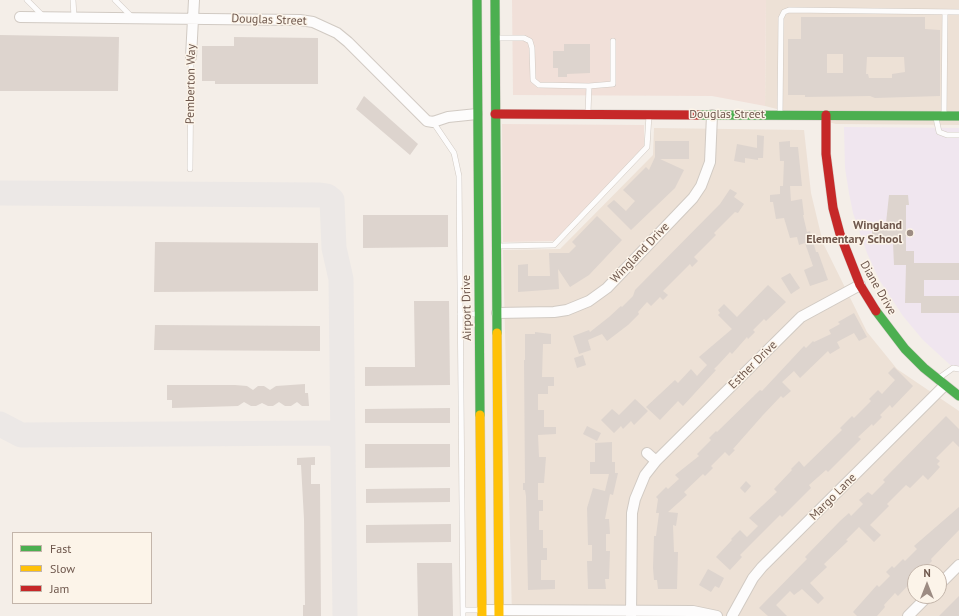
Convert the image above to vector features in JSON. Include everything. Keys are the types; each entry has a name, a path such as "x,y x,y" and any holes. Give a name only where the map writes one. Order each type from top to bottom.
{"main road":[{"name":"Airport Drive","path":"477,0 482,613"},
{"path":"495,0 499,613"},
{"name":"Douglas Street","path":"495,114 959,116"},
{"name":"Diane Drive","path":"826,116 826,154 833,208 844,247 860,284 891,332 919,363 941,383 959,396"},
{"path":"478,210 487,252 488,305 491,310 497,314"}],"street":[{"name":"Pemberton Way","path":"191,57 194,0"},
{"name":"Douglas Street","path":"20,17 300,20 325,26 348,42 422,117 433,122"},
{"path":"433,122 448,116 477,114"},
{"name":"Wingland Drive","path":"497,314 554,312 567,310 589,301 607,288 693,198 701,186 710,162 712,115"},
{"name":"Esther Drive","path":"631,613 632,513 639,487 645,475 656,461 801,317 860,284"},
{"name":"Margo Lane","path":"732,616 753,578 762,567 941,383"},
{"path":"647,452 656,461"},
{"path":"947,577 959,565"},
{"path":"908,616 920,604"},
{"path":"482,613 631,613 693,611 718,616"}],"lane":[{"path":"27,0 44,17"},
{"path":"73,0 74,17"},
{"path":"115,0 133,19"},
{"path":"780,115 781,18 784,12 789,10 959,12"},
{"path":"945,12 939,132 947,136 959,136"},
{"path":"495,38 524,38 530,41 532,48 534,80 539,85 588,86 613,84 613,41"},
{"name":"Pemberton Way","path":"190,169 191,57"},
{"path":"588,86 588,114"},
{"path":"496,246 554,245 646,147 649,114"},
{"path":"433,122 454,153 459,176 463,616"},
{"path":"460,314 480,314"},
{"path":"941,383 949,371 956,368 959,369"},
{"path":"463,610 482,613"}],"shaded area":[{"path":"512,0 766,0 765,106 712,96 513,95"},
{"path":"766,0 959,0 959,125 836,124 765,106"},
{"path":"502,124 644,125 644,148 554,241 503,242"},
{"name":"Wingland Elementary School","path":"844,127 959,128 959,373 923,340 903,316 880,281 867,253 853,213 845,168"},
{"path":"654,128 804,130 811,193 823,243 867,332 897,369 959,411 959,616 512,616 503,250 560,249 653,155"}],"building":[{"path":"801,17 925,17 925,29 940,30 940,96 875,98 870,96 805,97 805,95 788,95 788,39 801,39","holes":["827,54 843,54 843,73 827,73","867,57 904,57 905,72 892,74 892,78 869,78 868,74 866,74"]},
{"path":"0,35 119,37 118,91 0,91"},
{"path":"234,37 318,38 318,84 215,84 215,81 202,81 202,46 234,46"},
{"path":"564,44 590,44 590,73 567,74 567,77 558,77 558,68 553,68 553,51 564,51"},
{"path":"364,96 418,144 410,155 356,109"},
{"path":"757,135 764,136 763,158 758,158 758,160 745,158 745,163 734,161 737,144 757,148"},
{"path":"655,141 689,141 689,159 660,159 684,170 675,188 631,230 607,206 614,200 626,211 635,201 623,190 646,167 649,170 655,157"},
{"path":"790,141 790,147 798,147 802,186 790,186 791,201 802,199 803,215 807,232 810,231 816,252 818,252 828,280 810,286 804,270 813,266 805,243 799,245 797,237 790,238 784,218 776,219 773,202 770,202 770,195 780,194 780,186 783,186 784,161 780,161 779,142"},
{"path":"730,189 737,193 734,197 744,204 738,213 735,212 714,233 716,235 694,257 698,261 692,267 690,264 663,291 668,295 663,300 660,297 651,306 647,302 638,312 639,314 628,325 607,341 602,334 588,340 591,350 579,354 573,336 589,330 590,332 621,306 622,307 633,296 635,290 720,204"},
{"path":"889,195 908,195 909,205 906,205 906,251 914,251 914,263 959,263 959,280 924,280 924,296 959,296 959,313 921,313 921,303 905,303 906,265 894,265 893,243 872,243 872,223 886,223"},
{"path":"363,215 448,215 448,247 363,248"},
{"path":"597,216 622,240 589,275 570,287 558,269 559,289 518,292 518,265 528,264 528,276 550,276 549,253 569,253 576,246 572,242"},
{"path":"155,242 318,243 318,291 154,292"},
{"path":"790,273 800,288 791,294 781,278"},
{"path":"768,285 786,302 766,321 764,319 753,330 755,332 748,339 747,337 732,354 730,352 714,369 716,370 683,406 678,401 660,420 646,407 675,380 678,383 691,369 697,376 707,365 699,357 732,329 718,315 720,313 718,310 724,304 737,317"},
{"path":"414,301 449,301 450,385 365,386 365,367 415,367"},
{"path":"854,313 867,337 859,341 854,333 837,342 840,348 830,354 828,351 800,378 794,371 782,382 791,391 783,398 781,396 733,449 735,450 729,456 725,452 711,466 713,468 705,476 703,474 684,492 687,495 668,512 678,513 676,526 673,525 674,552 678,552 677,589 658,589 657,580 654,580 653,568 654,536 656,536 659,513 656,513 658,499 656,497 666,487 668,489 679,479 675,475 699,456 697,454 711,440 709,438 760,390 762,391 804,346 806,348 813,341 814,342 831,334 829,330 840,324 838,322"},
{"path":"155,325 320,326 320,351 154,350"},
{"path":"535,332 551,334 551,344 543,344 542,377 554,377 554,386 548,386 548,394 538,394 538,410 544,410 544,427 556,427 556,434 538,435 539,457 546,457 544,483 538,483 538,500 543,500 543,511 539,511 539,530 543,530 543,548 547,548 547,560 541,560 541,580 555,580 555,589 528,590 526,496 525,490 523,490 523,483 525,483 524,360 525,334 535,334"},
{"path":"583,355 586,365 577,368 574,358"},
{"path":"894,367 913,386 892,408 890,405 880,415 882,417 873,426 872,424 858,437 861,439 828,472 826,470 809,485 811,488 782,517 780,515 740,555 742,557 730,570 716,557 740,530 747,537 758,526 749,518 777,492 774,489 799,461 804,467 842,430 840,428 852,416 854,418 871,401 869,399 878,390 882,394 895,380 888,373"},
{"path":"305,384 305,393 308,393 309,406 302,406 297,402 291,406 285,406 279,402 273,406 268,406 262,403 256,406 251,406 244,402 238,406 172,408 172,400 167,400 167,385 235,385 247,386 253,390 258,386 264,386 270,390 276,386"},
{"path":"635,399 648,411 634,425 631,421 623,429 621,426 614,433 601,420 612,409 619,415"},
{"path":"450,408 450,423 365,423 365,409"},
{"path":"946,416 959,429 959,447 953,441 936,458 940,461 937,464 940,467 928,480 923,475 910,488 906,485 887,504 889,506 870,525 881,535 874,542 859,527 846,540 848,541 824,564 827,567 810,583 824,598 818,604 802,589 794,595 790,591 776,605 787,616 768,616 759,608 807,559 805,557 840,521 849,513 851,516 863,504 859,500 868,492 872,495 885,482 883,480"},
{"path":"587,426 601,433 597,441 583,434"},
{"path":"612,442 612,462 615,462 615,473 618,473 613,495 610,494 605,519 609,519 610,534 606,534 606,551 610,551 609,579 605,579 606,589 588,589 587,561 592,561 592,545 588,545 587,508 593,488 605,491 609,474 590,474 590,462 595,462 595,443"},
{"path":"365,444 450,444 450,467 365,468"},
{"path":"315,457 315,465 311,465 311,484 320,484 321,616 303,616 303,605 305,605 304,519 301,465 297,465 297,458"},
{"path":"746,481 751,486 745,493 740,488"},
{"path":"450,488 450,502 366,503 366,489"},
{"path":"959,507 959,530 931,559 932,561 929,564 907,564 907,586 898,596 895,593 884,605 885,607 877,616 857,616 853,612 877,585 879,587 890,576 886,572 892,566 894,568 903,559 905,561 917,549 914,546"},
{"path":"451,524 451,542 366,543 366,525"},
{"path":"417,563 452,563 453,616 418,616"},
{"path":"708,569 724,578 719,588 715,586 711,592 699,585"},
{"path":"959,596 959,616 939,616"}],"taxiway":[{"path":"0,193 320,195 327,196 332,200 334,248 341,279 345,616"},
{"path":"0,424 21,435 327,433 336,434 343,443"}],"traffic: fast":[{"path":"477,0 480,415"},
{"path":"495,0 497,333"},
{"path":"699,115 959,116"},
{"path":"876,311 905,349 924,368 959,396"}],"traffic: slow":[{"path":"497,333 499,616"},
{"path":"480,415 482,616"}],"traffic: jam":[{"path":"495,114 699,115"},
{"path":"826,115 826,154 833,208 840,234 860,285 876,311"}],"place":[{"name":"Wingland Elementary School","path":"910,233"}]}
